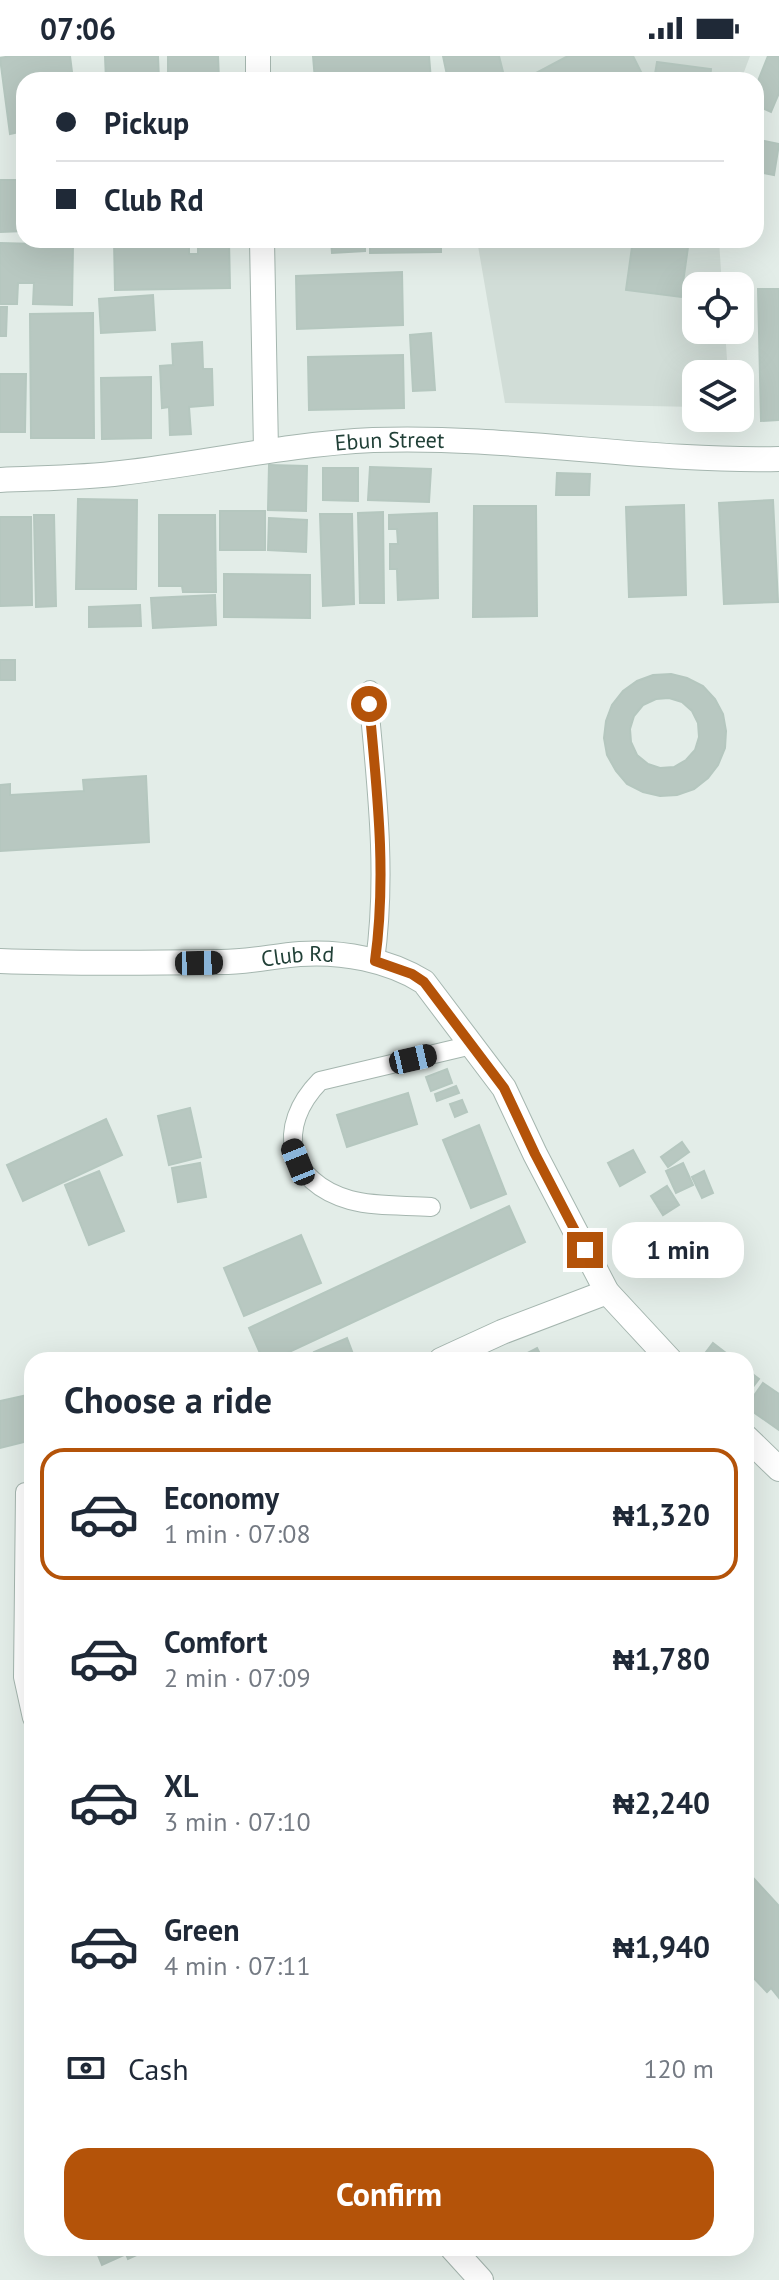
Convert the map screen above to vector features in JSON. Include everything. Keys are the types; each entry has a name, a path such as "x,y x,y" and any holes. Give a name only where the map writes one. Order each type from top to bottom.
{"street":[{"path":"262,248 266,450"},
{"name":"Ebun Street","path":"0,480 120,473 266,450 374,440 488,442 624,453 779,459"},
{"name":"Club Rd","path":"0,961 83,964 228,962 328,954 375,961 412,974 424,982 504,1088 607,1292 663,1352"},
{"path":"458,1352 607,1292"},
{"path":"754,1445 779,1469"},
{"path":"459,2256 481,2280"}],"lane":[{"path":"370,690 382,841 380,922 375,961"},
{"path":"431,1207 352,1201 327,1190 308,1176 298,1162 292,1147 295,1122 307,1094 320,1081 472,1045"},
{"path":"24,1584 24,1682"}],"shaded area":[{"path":"446,56 750,56 744,72 449,72"},
{"path":"478,248 720,248 721,272 682,272 682,344 726,344 727,360 682,360 682,407 505,403"}],"building":[{"path":"70,56 72,72 16,72 16,133 10,134 0,58"},
{"path":"105,56 158,56 159,72 106,72"},
{"path":"168,56 218,56 219,72 168,72"},
{"path":"313,56 429,56 430,72 314,72"},
{"path":"443,56 499,56 503,72 446,72"},
{"path":"568,56 633,56 641,72 538,72"},
{"path":"768,56 779,56 779,93 771,112 764,109 762,72"},
{"path":"657,62 711,69 711,72 655,72"},
{"path":"764,141 779,144 774,175 764,173"},
{"path":"0,180 16,180 16,231 0,232"},
{"path":"0,243 16,243 16,248 73,248 72,305 33,304 34,283 18,283 17,304 0,304"},
{"path":"114,248 189,248 189,254 198,254 198,248 229,248 230,288 115,290"},
{"path":"332,248 365,248 365,251 332,253"},
{"path":"370,248 441,248 441,252 370,253"},
{"path":"632,248 688,248 685,272 682,272 681,297 626,290"},
{"path":"402,272 403,325 297,329 296,276"},
{"path":"758,289 779,289 779,420 761,421"},
{"path":"153,295 155,330 101,333 99,299"},
{"path":"0,307 7,307 6,336 0,336"},
{"path":"93,313 94,438 31,438 30,314"},
{"path":"431,333 435,390 413,391 410,335"},
{"path":"202,342 203,369 212,369 213,405 189,407 191,434 170,435 169,407 162,408 160,366 173,365 172,344"},
{"path":"403,355 404,408 309,410 308,357"},
{"path":"0,374 26,374 25,432 0,432"},
{"path":"151,377 151,438 102,439 101,378"},
{"path":"269,465 307,466 306,511 268,510"},
{"path":"370,467 431,469 429,502 368,500"},
{"path":"323,468 358,468 358,501 323,500"},
{"path":"557,473 590,474 589,495 556,495"},
{"path":"78,499 137,500 136,589 76,589"},
{"path":"773,500 778,602 724,604 719,503"},
{"path":"684,505 686,595 629,597 626,507"},
{"path":"474,506 536,506 537,616 473,617"},
{"path":"220,511 265,511 265,550 220,550"},
{"path":"383,512 384,603 360,603 358,513"},
{"path":"437,513 438,598 398,600 397,569 390,569 390,544 398,544 397,529 389,529 389,515"},
{"path":"320,514 352,514 354,604 323,606"},
{"path":"34,515 54,515 56,606 36,607"},
{"path":"159,515 215,515 216,592 183,592 182,586 159,586"},
{"path":"0,517 31,517 32,605 0,606"},
{"path":"269,518 307,520 306,552 268,550"},
{"path":"224,574 310,575 310,618 224,617"},
{"path":"215,595 216,625 153,628 151,598"},
{"path":"140,605 141,626 89,627 89,607"},
{"path":"0,660 15,660 15,680 0,680"},
{"path":"671,674 703,686 723,714 725,748 718,765 694,789 677,795 660,796 627,784 607,755 604,738 612,705 623,691 653,675","holes":["669,698 682,702 692,711 698,723 699,737 695,750 674,767 660,768 648,764 637,755 631,742 630,729 634,716 643,705 656,699"]},
{"path":"146,776 149,842 0,851 0,785 10,784 10,795 84,791 83,780"},
{"path":"447,1069 452,1083 431,1091 426,1077"},
{"path":"456,1086 459,1093 437,1101 435,1094"},
{"path":"408,1093 417,1124 347,1147 337,1115"},
{"path":"462,1100 467,1112 455,1117 450,1104"},
{"path":"190,1108 201,1157 169,1165 158,1116"},
{"path":"106,1119 122,1155 23,1201 7,1165"},
{"path":"479,1125 506,1194 471,1208 443,1140"},
{"path":"682,1142 689,1152 668,1167 661,1157"},
{"path":"633,1150 645,1172 620,1186 608,1163"},
{"path":"200,1163 206,1197 178,1202 172,1168"},
{"path":"683,1163 693,1185 676,1193 666,1171"},
{"path":"99,1171 124,1231 89,1245 65,1185"},
{"path":"704,1171 713,1193 702,1198 692,1177"},
{"path":"667,1186 679,1205 663,1215 651,1196"},
{"path":"509,1206 525,1242 289,1352 260,1352 249,1328"},
{"path":"301,1235 321,1283 244,1316 224,1268"},
{"path":"347,1338 352,1352 314,1352"},
{"path":"713,1343 725,1352 706,1352"},
{"path":"763,1383 779,1394 779,1430 754,1413 754,1396"},
{"path":"24,1396 24,1442 0,1448 0,1401"},
{"path":"754,1879 779,1906 779,1998 771,1988 767,1992 754,1978"},
{"path":"98,2256 122,2256 102,2265"}],"route":[{"path":"369,704 382,841 380,922 375,961 412,974 424,982 504,1088 585,1250"}]}
